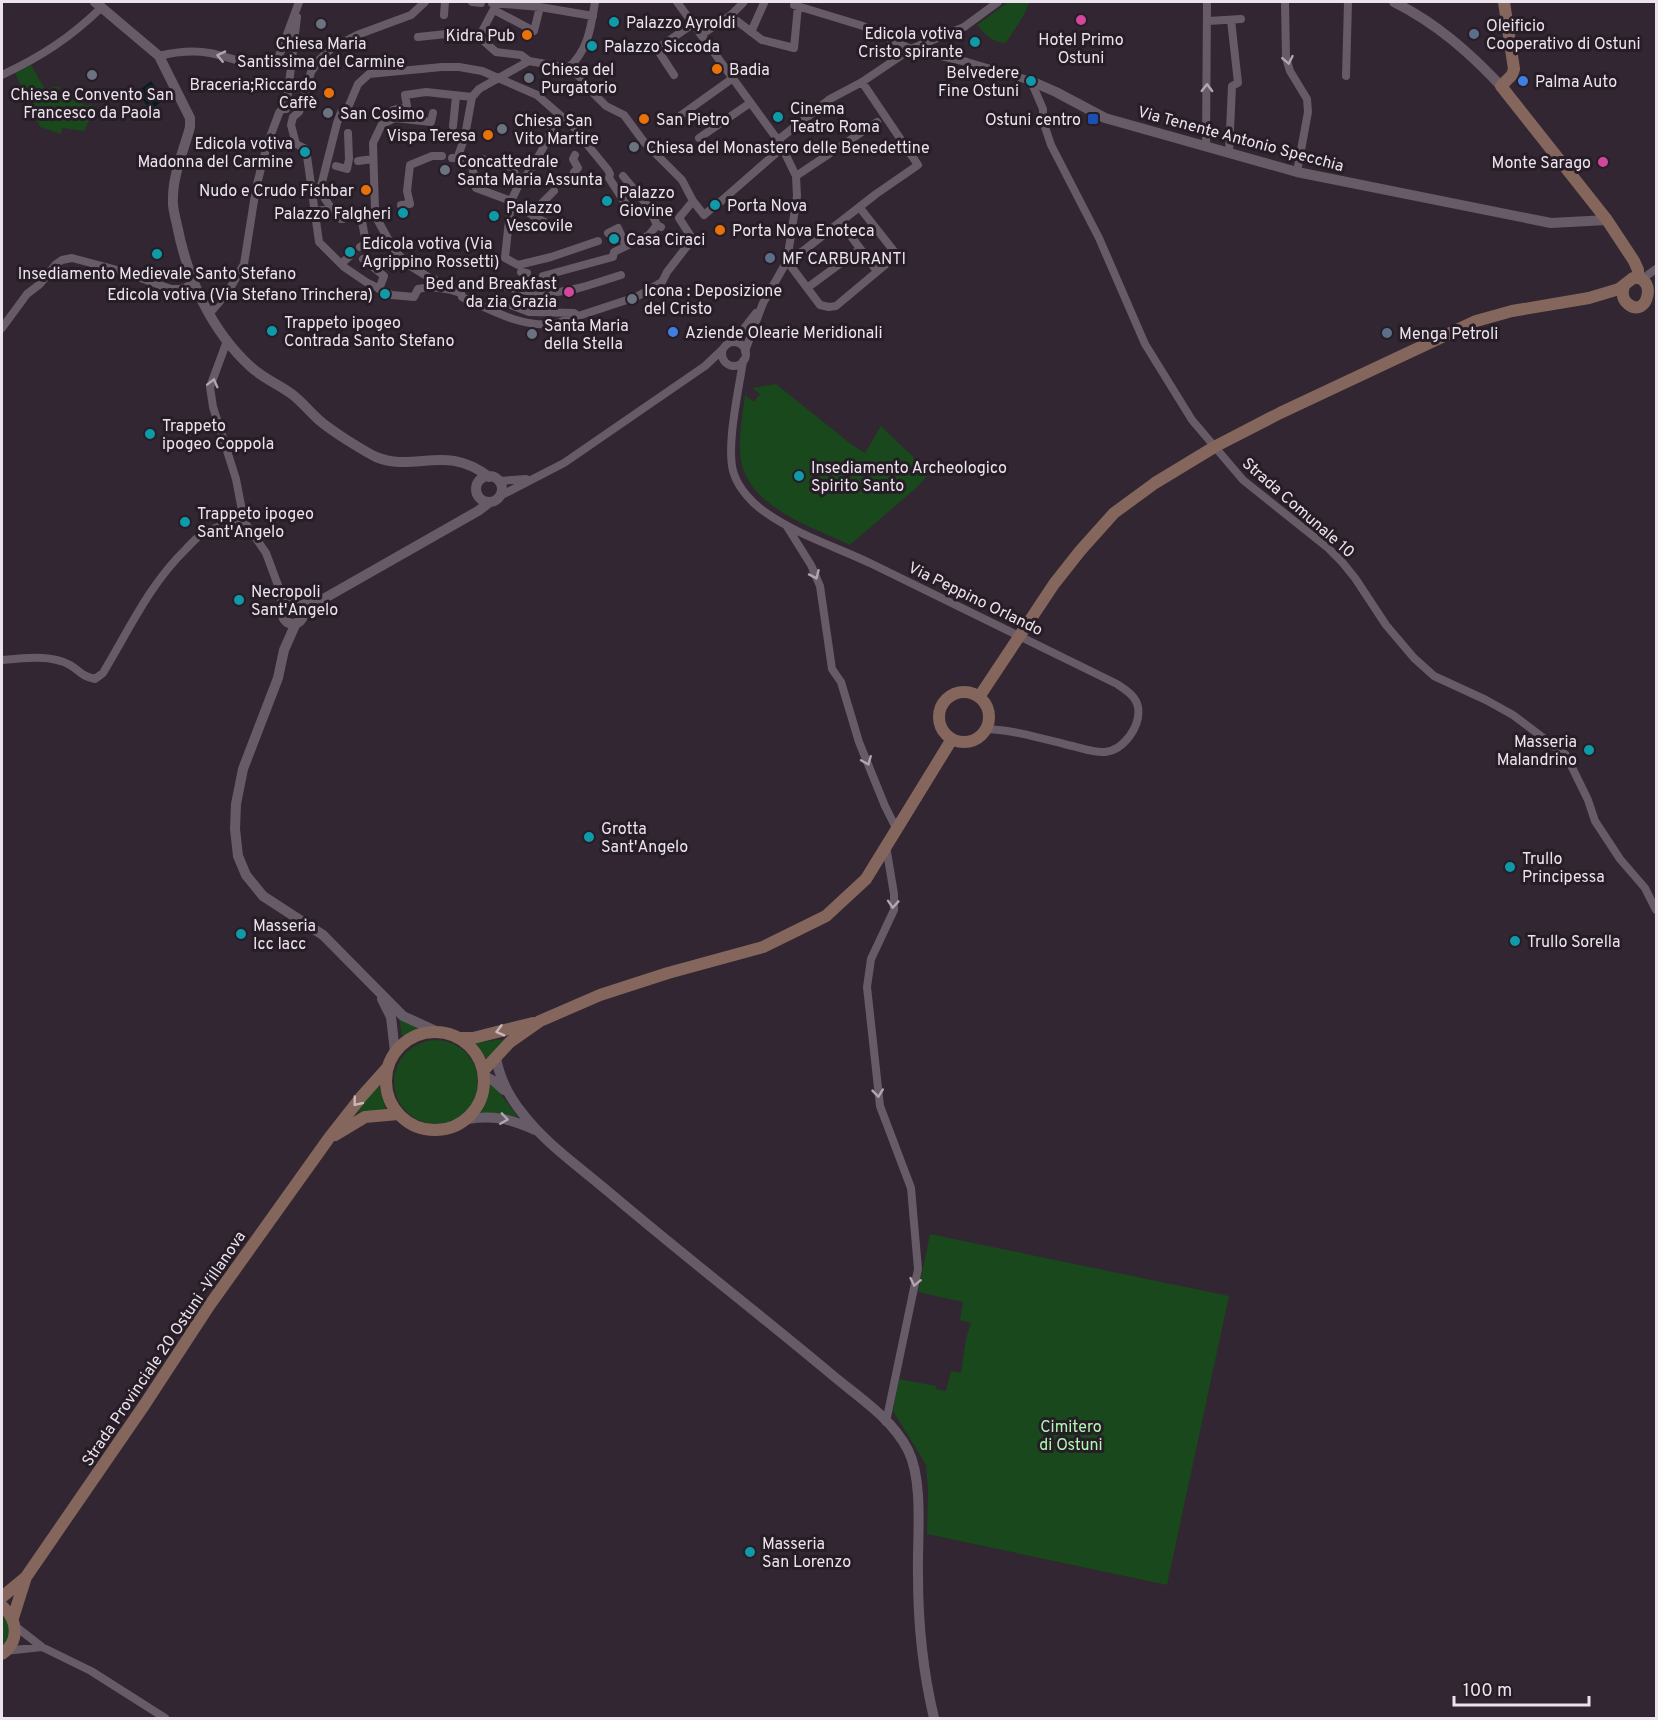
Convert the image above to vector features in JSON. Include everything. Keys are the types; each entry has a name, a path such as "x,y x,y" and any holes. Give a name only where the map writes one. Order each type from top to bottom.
{"main road":[{"path":"1504,2 1514,69 1512,75 1501,86 1608,220 1630,254 1633,280 1622,292 1625,301"},
{"path":"1589,298 1633,280 1648,283 1654,294 1644,305"},
{"path":"979,697 1054,584 1080,550 1114,513 1155,483 1216,446 1476,321 1512,311 1589,298 1611,298 1634,306 1644,305 1656,310"},
{"path":"956,693 972,693 979,697 988,709 986,729 974,740 967,742 952,739 940,727 939,710 942,703 956,693"},
{"path":"459,1038 479,1057 484,1073 484,1092 478,1107 468,1119 455,1127 440,1131 424,1130 410,1124 398,1114 389,1100 386,1084 387,1067 395,1052 407,1041 422,1034 438,1032 459,1038 473,1038 540,1021 600,994 763,947 826,916 866,879 952,739"},
{"path":"484,1073 510,1042 540,1021"},
{"name":"Strada Provinciale 20 Ostuni -Villanova","path":"2,1597 26,1577 145,1404 209,1306 329,1138 387,1067"},
{"path":"329,1138 365,1118 398,1114"},
{"name":"Strada Provinciale 20 Ostuni -Villanova","path":"3,1653 14,1640 14,1622 26,1577"},
{"path":"2,1606 14,1622"}],"street":[{"path":"159,56 173,52 208,53 264,66 274,63 279,56 299,2"},
{"path":"286,109 299,2"},
{"path":"292,121 299,112 311,72 326,53 357,35 411,15 425,2"},
{"path":"444,15 445,2"},
{"path":"568,68 584,51 595,2"},
{"path":"284,614 290,623 298,612 315,609 325,598 478,511 495,499 564,463 705,366 742,331 763,303 787,261 797,195 795,176 780,144 677,2"},
{"path":"720,202 830,99 862,82 911,49 964,27 998,2"},
{"path":"1206,146 1207,2"},
{"path":"1285,2 1286,58 1290,71 1306,99 1308,112 1297,172"},
{"path":"1346,76 1348,2"},
{"path":"1394,2 1426,19 1452,39 1501,86"},
{"path":"701,35 731,15 743,3"},
{"path":"737,21 751,32 764,3"},
{"path":"2,75 51,50 83,26 98,4 159,56 190,118 190,127 172,201 178,232 193,284 227,341 258,374 291,394 321,422 376,456 388,460 404,461 449,459 473,465 502,487 495,499"},
{"path":"494,5 540,7 593,16"},
{"path":"494,5 534,31 540,7"},
{"path":"479,37 494,5"},
{"name":"Via Tenente Antonio Specchia","path":"751,32 762,40 794,48 796,6 863,26 911,49 967,62 1031,81 1105,118 1297,172 1551,223 1608,220"},
{"path":"1208,21 1241,19"},
{"path":"1229,153 1232,86 1238,83 1231,20"},
{"path":"674,75 657,50 694,23"},
{"path":"418,37 456,33 479,37 496,52 521,55 529,61 568,68 580,77 606,106 624,115 644,142 682,180 693,201 707,212"},
{"path":"466,130 472,97 479,89 529,61"},
{"path":"343,219 325,199 321,186 339,116 342,110 347,110 358,84 364,77 377,72 442,67 482,71 537,95 579,134 608,170 612,184 627,206"},
{"path":"680,116 733,78"},
{"name":"Strada Comunale 10","path":"1031,81 1043,109 1043,121 1052,146 1099,238 1145,344 1192,420 1244,480 1342,562 1386,625 1414,658 1434,676 1486,700 1513,716 1566,755 1588,800 1595,821 1620,859 1645,888 1656,910"},
{"path":"787,261 918,165 862,82"},
{"path":"395,118 393,110 407,106 405,95 426,92 472,97"},
{"path":"453,126 456,96"},
{"path":"699,138 750,103"},
{"path":"210,313 228,292 244,264 256,188 267,145 279,113 282,109 286,109"},
{"path":"286,109 290,112 296,144 306,150 318,242 341,264 392,295 414,297 418,289 427,287 441,289 461,293 462,297 520,321 542,325 578,316 636,297 662,282 691,241 690,235 679,218 693,201"},
{"path":"432,118 395,118 382,124 373,143 373,159 375,212 393,248 407,264 434,279"},
{"path":"553,122 551,133 534,166 524,179 522,178 511,201 505,258 518,265 551,257 598,241"},
{"path":"795,176 877,122"},
{"path":"348,133 354,160"},
{"path":"462,142 454,158 471,159 476,188 511,201 551,225"},
{"path":"574,172 578,168 573,159 575,155"},
{"path":"401,205 410,204 407,190 410,165 432,156 442,156"},
{"path":"336,166 347,169 354,160 373,159"},
{"path":"483,159 514,168 514,175 522,178"},
{"path":"543,276 576,269 613,257 614,252 649,235 659,226 648,206 623,176"},
{"path":"313,191 321,186"},
{"path":"531,214 554,191"},
{"path":"787,261 820,305 836,306 897,255 860,207"},
{"path":"315,211 332,209"},
{"path":"360,247 366,243 359,217 375,212"},
{"path":"841,223 877,271"},
{"path":"608,233 618,228 626,246"},
{"path":"807,288 860,249"},
{"path":"341,264 352,253"},
{"path":"2,328 27,294 40,284 56,264 72,258 121,271 171,289 181,289 193,284"},
{"path":"363,259 384,276 380,289"},
{"path":"1633,280 1656,269"},
{"path":"502,286 525,291 560,293 621,275"},
{"path":"705,366 739,363 763,303"},
{"path":"508,304 529,312 574,313 578,316"},
{"path":"227,341 210,387 213,407 236,479 243,521 266,553 279,588 284,614 284,650"},
{"path":"731,342 741,344 745,351"},
{"path":"723,349 722,356 726,363"},
{"name":"Via Peppino Orlando","path":"739,363 741,374 732,446 734,474 750,499 764,512 785,525 860,558 1116,684 1132,695 1138,709 1132,732 1121,745 1104,752 1011,730 986,729"},
{"path":"466,464 482,500 495,499"},
{"path":"468,515 481,480 536,478"},
{"path":"2,660 43,658 69,664 84,677 94,679 103,673 160,577 182,553 201,534 231,522 243,521"},
{"path":"785,525 820,586 832,669 841,682 860,742 896,828"},
{"path":"279,588 298,612"},
{"path":"284,614 288,604 298,612"},
{"path":"298,612 284,650 278,678 243,769 236,804 235,829 238,856 246,874 263,896 323,935 403,1016 438,1032"},
{"path":"886,846 894,894 894,910 871,959 867,987 880,1106 911,1188 918,1269 886,1422"},
{"path":"376,988 391,1017 395,1052"},
{"path":"496,1058 500,1076 508,1094"},
{"path":"484,1073 508,1094 538,1131 669,1243 742,1300 886,1422 908,1450 918,1499 919,1596 924,1665 934,1719"},
{"path":"468,1119 482,1117 510,1119 538,1131"},
{"path":"14,1622 42,1647 91,1671 165,1719"},
{"path":"3,1653 42,1647"}],"green space":[{"path":"1008,2 1029,2 1006,43 1002,43 983,32 977,25"},
{"path":"31,65 45,89 59,86 59,94 96,107 84,131 62,128 61,134 40,127 15,73"},
{"path":"776,384 865,453 881,426 930,473 850,545 780,511 752,486 744,470 740,451 745,395 754,402 760,394 752,388"},
{"path":"399,1017 418,1029 402,1036"},
{"path":"505,1039 488,1058 481,1057 472,1043"},
{"path":"436,1040 452,1043 466,1052 475,1066 478,1082 475,1098 466,1112 452,1121 436,1124 420,1121 406,1112 397,1098 394,1082 397,1066 406,1052 420,1043"},
{"path":"492,1083 518,1117 479,1112 483,1109 489,1084"},
{"path":"379,1086 386,1109 359,1113 358,1108"},
{"name":"Cimitero di Ostuni","path":"930,1234 1229,1296 1167,1585 927,1534 926,1465 893,1411 899,1379 936,1386 936,1389 946,1391 951,1371 961,1373 966,1338 971,1323 960,1320 963,1302 918,1292"},
{"path":"2,1613 9,1621 10,1634 2,1648"}],"shaded area":[{"path":"151,81 165,99 150,110 137,92"}],"place":[{"name":"Hotel Primo Ostuni","path":"1081,20"},
{"name":"Palazzo Ayroldi","path":"614,22"},
{"name":"Chiesa Maria Santissima del Carmine","path":"321,24"},
{"name":"Oleificio Cooperativo di Ostuni","path":"1474,34"},
{"name":"Kidra Pub","path":"527,35"},
{"name":"Edicola votiva Cristo spirante","path":"975,42"},
{"name":"Palazzo Siccoda","path":"592,46"},
{"name":"Badia","path":"717,69"},
{"name":"Chiesa e Convento San Francesco da Paola","path":"92,75"},
{"name":"Chiesa del Purgatorio","path":"529,78"},
{"name":"Belvedere Fine Ostuni","path":"1031,81"},
{"name":"Palma Auto","path":"1523,81"},
{"name":"Braceria;Riccardo Caffè","path":"329,93"},
{"name":"San Cosimo","path":"328,113"},
{"name":"Cinema Teatro Roma","path":"778,117"},
{"name":"San Pietro","path":"644,119"},
{"name":"Ostuni centro","path":"1093,119"},
{"name":"Chiesa San Vito Martire","path":"502,129"},
{"name":"Vispa Teresa","path":"488,135"},
{"name":"Chiesa del Monastero delle Benedettine","path":"634,147"},
{"name":"Edicola votiva Madonna del Carmine","path":"305,152"},
{"name":"Monte Sarago","path":"1603,162"},
{"name":"Concattedrale Santa Maria Assunta","path":"445,170"},
{"name":"Nudo e Crudo Fishbar","path":"366,190"},
{"name":"Palazzo Giovine","path":"607,201"},
{"name":"Porta Nova","path":"715,205"},
{"name":"Palazzo Falgheri","path":"403,213"},
{"name":"Palazzo Vescovile","path":"494,216"},
{"name":"Porta Nova Enoteca","path":"720,230"},
{"name":"Casa Ciraci","path":"614,239"},
{"name":"Edicola votiva (Via Agrippino Rossetti)","path":"350,252"},
{"name":"Insediamento Medievale Santo Stefano","path":"157,254"},
{"name":"MF CARBURANTI","path":"770,258"},
{"name":"Bed and Breakfast da zia Grazia","path":"569,292"},
{"name":"Edicola votiva (Via Stefano Trinchera)","path":"385,294"},
{"name":"Icona : Deposizione del Cristo","path":"632,299"},
{"name":"Trappeto ipogeo Contrada Santo Stefano","path":"272,331"},
{"name":"Aziende Olearie Meridionali","path":"673,332"},
{"name":"Menga Petroli","path":"1387,333"},
{"name":"Santa Maria della Stella","path":"532,334"},
{"name":"Trappeto ipogeo Coppola","path":"150,434"},
{"name":"Insediamento Archeologico Spirito Santo","path":"799,476"},
{"name":"Trappeto ipogeo Sant'Angelo","path":"185,522"},
{"name":"Necropoli Sant'Angelo","path":"239,600"},
{"name":"Masseria Malandrino","path":"1589,750"},
{"name":"Grotta Sant'Angelo","path":"589,837"},
{"name":"Trullo Principessa","path":"1510,867"},
{"name":"Masseria Icc Iacc","path":"241,934"},
{"name":"Trullo Sorella","path":"1515,941"},
{"name":"Masseria San Lorenzo","path":"750,1552"}]}
